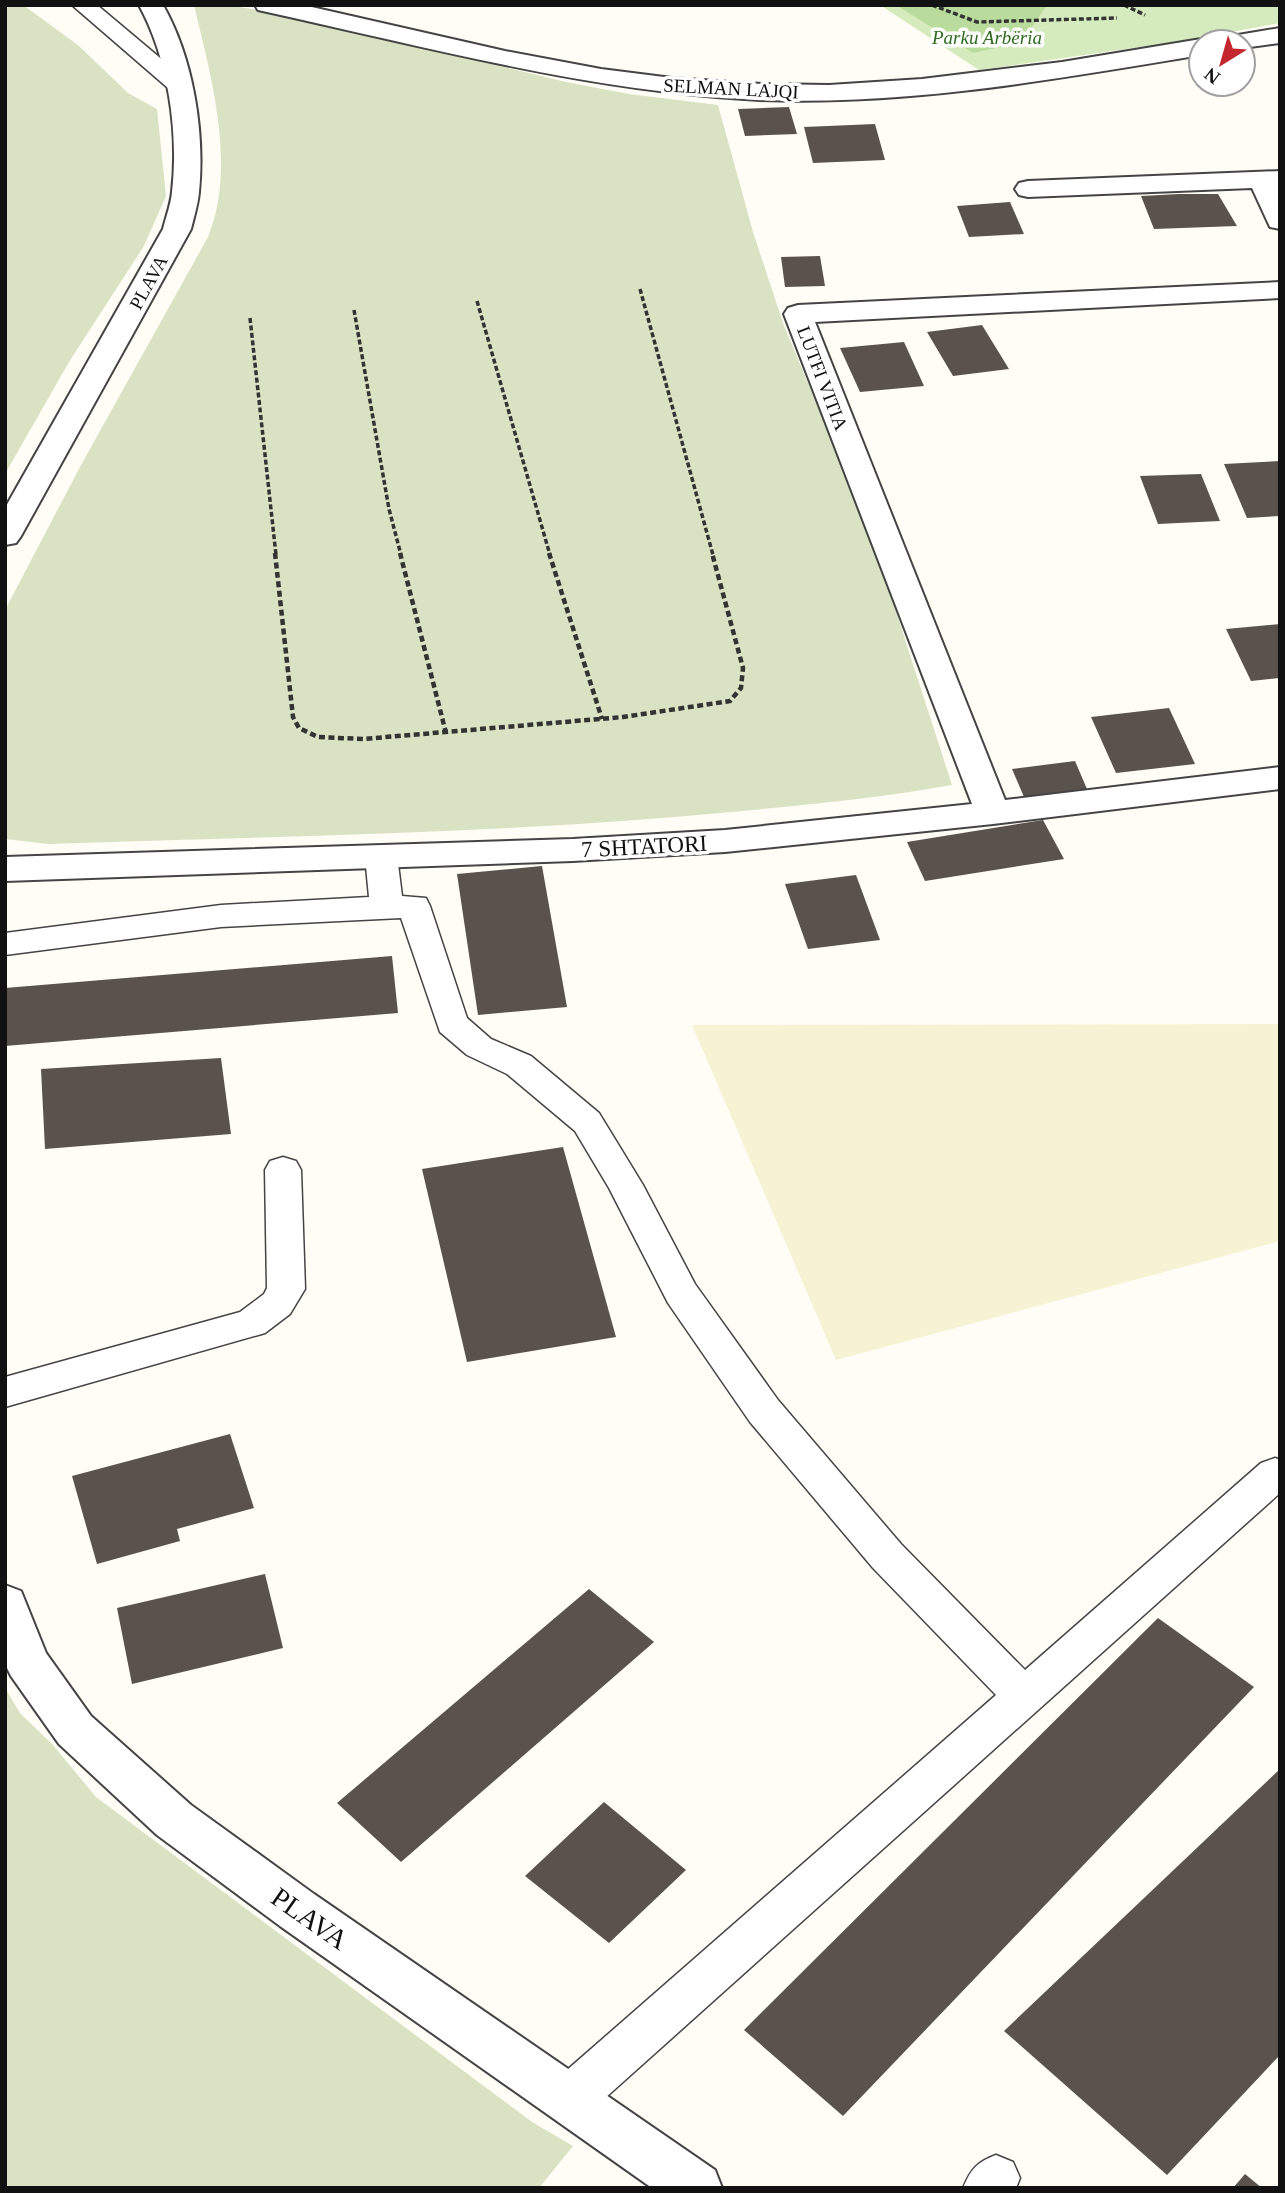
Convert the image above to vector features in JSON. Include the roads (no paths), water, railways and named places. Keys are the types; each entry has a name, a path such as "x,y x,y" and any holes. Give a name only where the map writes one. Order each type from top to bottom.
{"street":[{"name":"PLAVA","path":"5,536 177,229 186,190 187,151 163,22 151,5"},
{"name":"SELMAN LAJQI","path":"267,5 321,10 569,71 649,83 759,92 828,93 937,84 1187,49"},
{"path":"1257,39 1280,35"},
{"path":"1028,189 1271,179 1280,221"},
{"name":"LUTFI VITIA","path":"993,813 798,314 1280,290"},
{"name":"7 SHTATORI","path":"5,869 573,850 725,841 993,813 1280,778"},
{"name":"PLAVA","path":"5,1604 27,1662 75,1730 174,1820 297,1910 568,2099 679,2183"}],"lane":[{"path":"83,5 176,83"},
{"path":"381,856 387,908"},
{"path":"5,944 116,927 221,916 414,906 452,1024 479,1047 519,1065 587,1122 609,1155 681,1293 764,1411 887,1556 1024,1696"},
{"path":"5,1392 251,1322 278,1304 286,1289 283,1170"},
{"path":"568,2099 1275,1474"}],"park label":[{"name":"Parku Arbëria","path":"987,37"}]}
